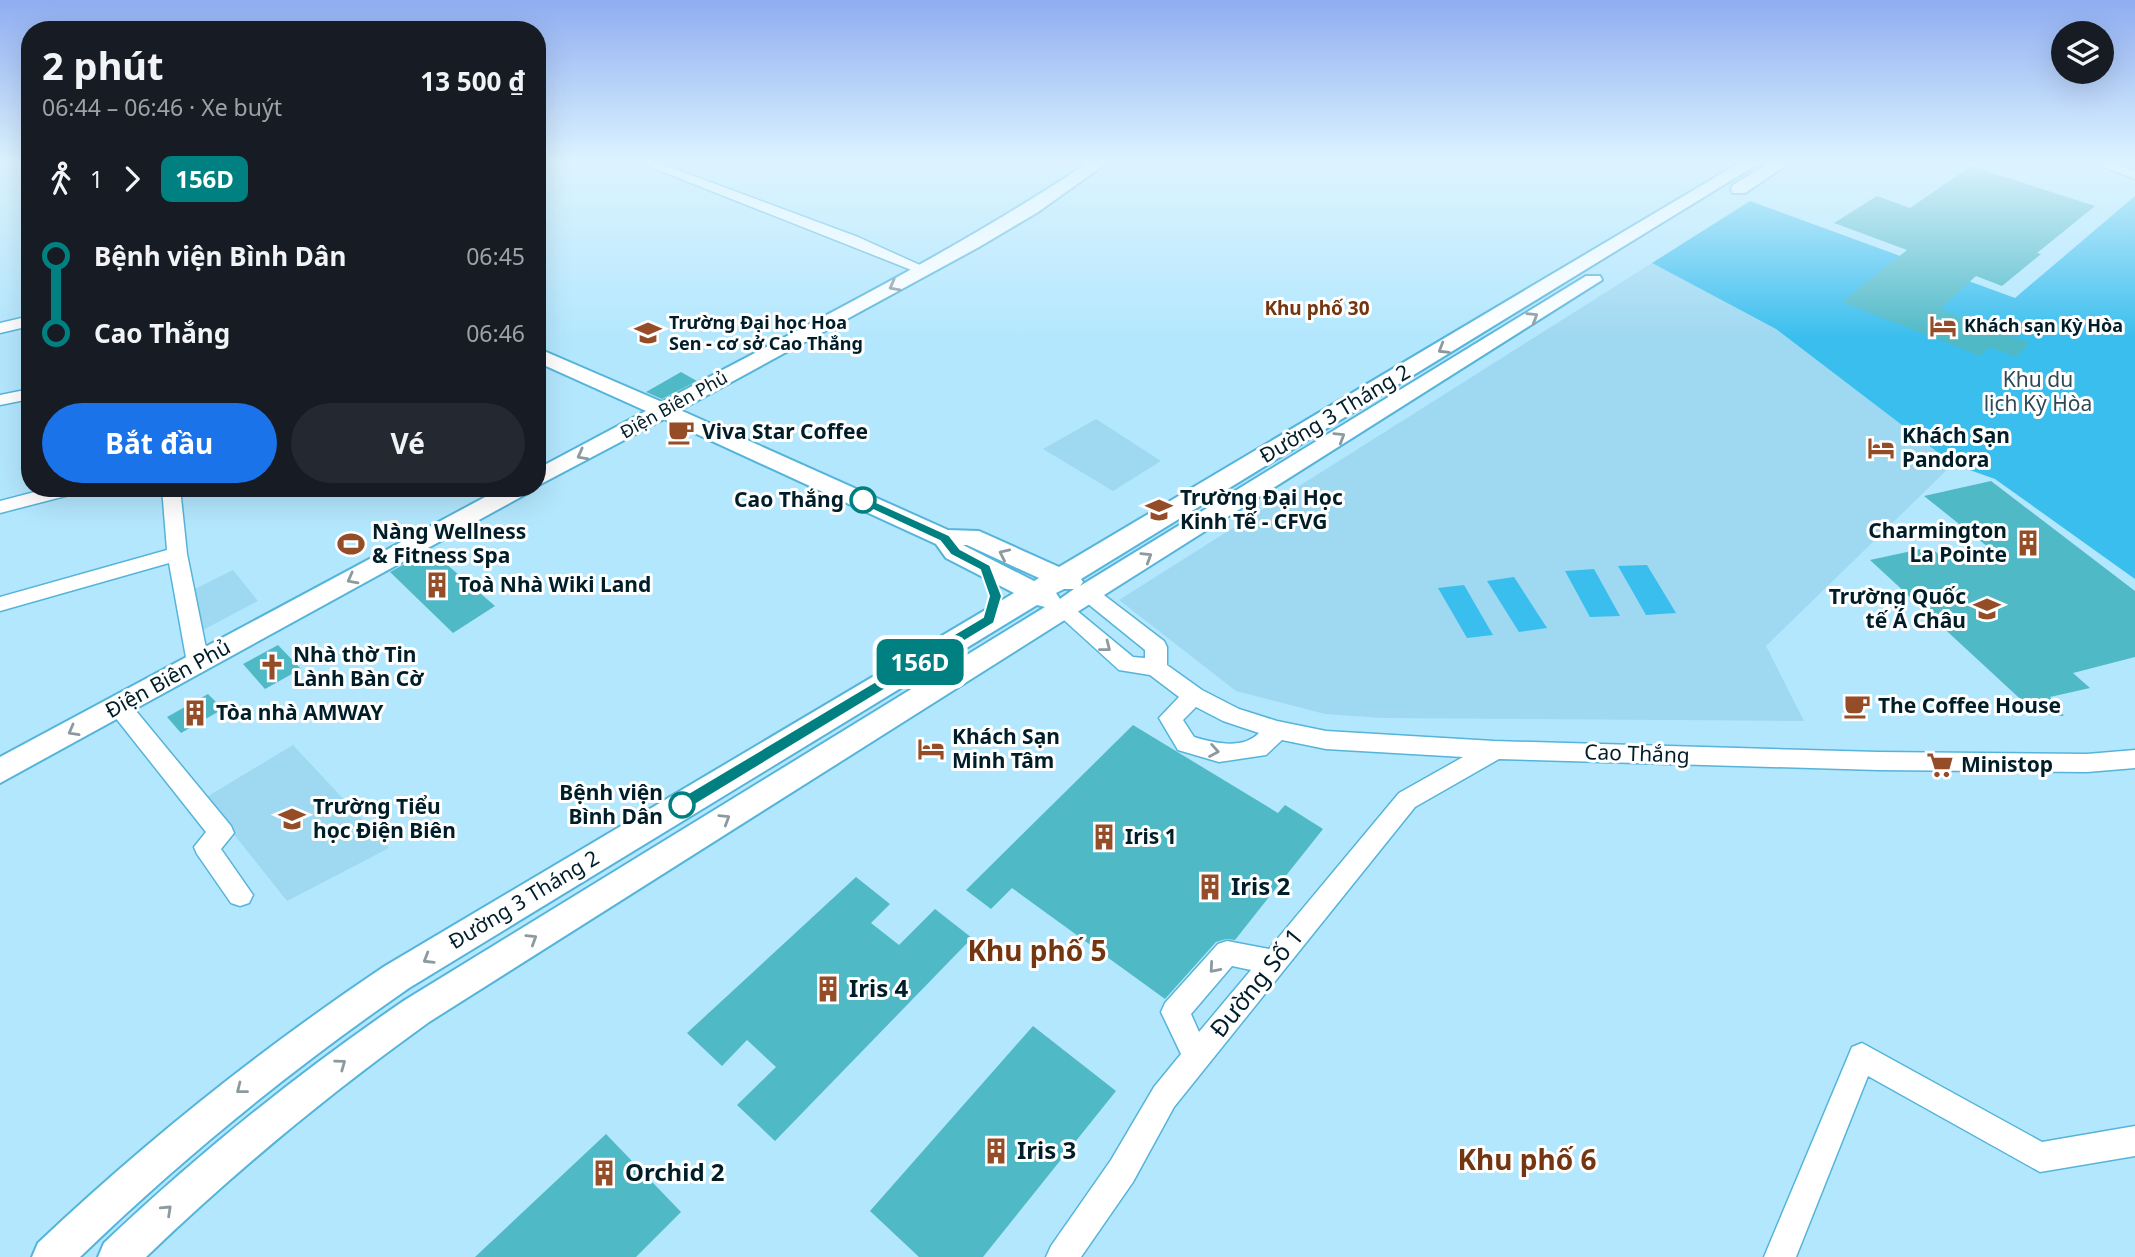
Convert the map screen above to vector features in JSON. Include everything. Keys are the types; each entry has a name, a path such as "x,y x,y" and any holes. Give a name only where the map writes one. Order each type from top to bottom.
{"main road":[{"name":"Điện Biên Phủ","path":"546,474 1010,221"},
{"name":"Đường 3 Tháng 2","path":"52,1257 186,1134 294,1048 397,977 1655,221"},
{"name":"Đường 3 Tháng 2","path":"118,1257 258,1129 368,1044 429,1003 1689,221"},
{"name":"Cao Thắng","path":"546,358 945,538 970,537 1031,567 1062,577 1076,602"},
{"name":"Điện Biên Phủ","path":"0,771 503,497"},
{"name":"Cao Thắng","path":"945,538 955,552 985,568 1037,592 1076,602"},
{"path":"985,568 995,596 990,620"}],"street":[{"path":"802,221 924,270"},
{"path":"0,328 21,323"},
{"path":"0,400 21,396"},
{"path":"0,507 39,497"},
{"path":"173,497 177,554 198,663"},
{"path":"0,604 177,554"},
{"name":"Cao Thắng","path":"1076,602 1127,664 1156,668 1194,696 1231,715 1277,730 1326,740 1494,750 1878,761 2087,763 2135,759"},
{"name":"Cao Thắng","path":"1076,602 1156,647 1156,668"},
{"path":"1194,696 1170,718 1186,744 1219,753 1258,749 1277,730"},
{"path":"119,706 222,833 206,847 240,895"},
{"name":"Đường Số 1","path":"1062,1257 1122,1171 1164,1097 1407,800 1494,750"},
{"path":"1196,1057 1175,1012 1227,953 1274,962"},
{"path":"1780,1257 1862,1057 2040,1157 2135,1141"}],"shaded area":[{"path":"1652,263 1776,329 1953,464 1766,646 1804,721 1383,718 1325,714 1236,691 1119,600"},
{"path":"1096,419 1161,461 1113,491 1043,449"},
{"path":"233,570 258,601 203,630 187,593"},
{"name":"Trường Tiểu học Điện Biên","path":"293,745 389,848 287,901 205,798"}],"green space":[{"name":"Khu du lịch Kỳ Hòa","path":"1719,221 1804,221 2015,298 2106,221 2135,221 2135,579 1995,479 1953,464 1776,329 1652,263"},
{"path":"1647,565 1676,613 1646,615 1618,566"},
{"path":"1594,569 1620,616 1590,617 1565,571"},
{"path":"1514,577 1547,628 1519,632 1487,581"},
{"path":"1464,585 1493,635 1467,638 1438,588"}],"building":[{"path":"1838,221 2077,221 2002,286 1976,276 1940,309 2030,343 2016,357 1990,347 1980,356 1842,302 1907,250 1834,223"},
{"path":"681,372 697,381 662,399 646,392"},
{"path":"1991,481 2135,591 2135,657 2073,673 2090,688 2050,697 2064,716 2041,714 2030,708 1870,560 1930,547 1943,558 1988,547 1924,496"},
{"name":"Toà Nhà Wiki Land","path":"430,550 495,606 453,633 390,572"},
{"name":"Nhà thờ Tin Lành Bàn Cờ","path":"278,645 301,669 265,689 243,664"},
{"name":"Tòa nhà AMWAY","path":"208,694 223,709 181,733 167,717"},
{"path":"1133,725 1278,813 1285,805 1323,829 1235,940 1216,942 1165,999 1012,888 991,909 966,890"},
{"name":"Iris 4","path":"856,877 890,904 871,923 899,945 935,909 972,938 775,1141 737,1105 776,1067 747,1040 722,1066 687,1033"},
{"name":"Iris 3","path":"1033,1026 1116,1091 983,1257 919,1257 870,1211"},
{"name":"Orchid 2","path":"606,1134 681,1212 636,1257 475,1257"}],"bus line":[{"name":"156D","path":"682,805 990,620 995,596 985,568 955,552 945,538 863,500"}],"place":[{"name":"Khách sạn Kỳ Hòa","path":"1943,326"},
{"name":"Trường Đại học Hoa Sen - cơ sở Cao Thắng","path":"648,333"},
{"name":"Viva Star Coffee","path":"681,432"},
{"name":"Khách Sạn Pandora","path":"1881,448"},
{"name":"Cao Thắng","path":"863,500"},
{"name":"Trường Đại Học Kinh Tế - CFVG","path":"1159,510"},
{"name":"Charmington La Pointe","path":"2028,543"},
{"name":"Nàng Wellness & Fitness Spa","path":"351,544"},
{"name":"Toà Nhà Wiki Land","path":"437,585"},
{"name":"Trường Quốc tế Á Châu","path":"1987,609"},
{"name":"Nhà thờ Tin Lành Bàn Cờ","path":"272,667"},
{"name":"The Coffee House","path":"1857,706"},
{"name":"Tòa nhà AMWAY","path":"195,713"},
{"name":"Khách Sạn Minh Tâm","path":"931,749"},
{"name":"Ministop","path":"1940,765"},
{"name":"Bệnh viện Bình Dân","path":"682,805"},
{"name":"Trường Tiểu học Điện Biên","path":"292,819"},
{"name":"Iris 1","path":"1104,837"},
{"name":"Iris 2","path":"1210,887"},
{"name":"Iris 4","path":"828,989"},
{"name":"Iris 3","path":"996,1151"},
{"name":"Orchid 2","path":"604,1173"}],"district":[{"name":"Khu phố 30","path":"1317,308"},
{"name":"Khu phố 5","path":"1037,951"},
{"name":"Khu phố 6","path":"1527,1160"}]}
